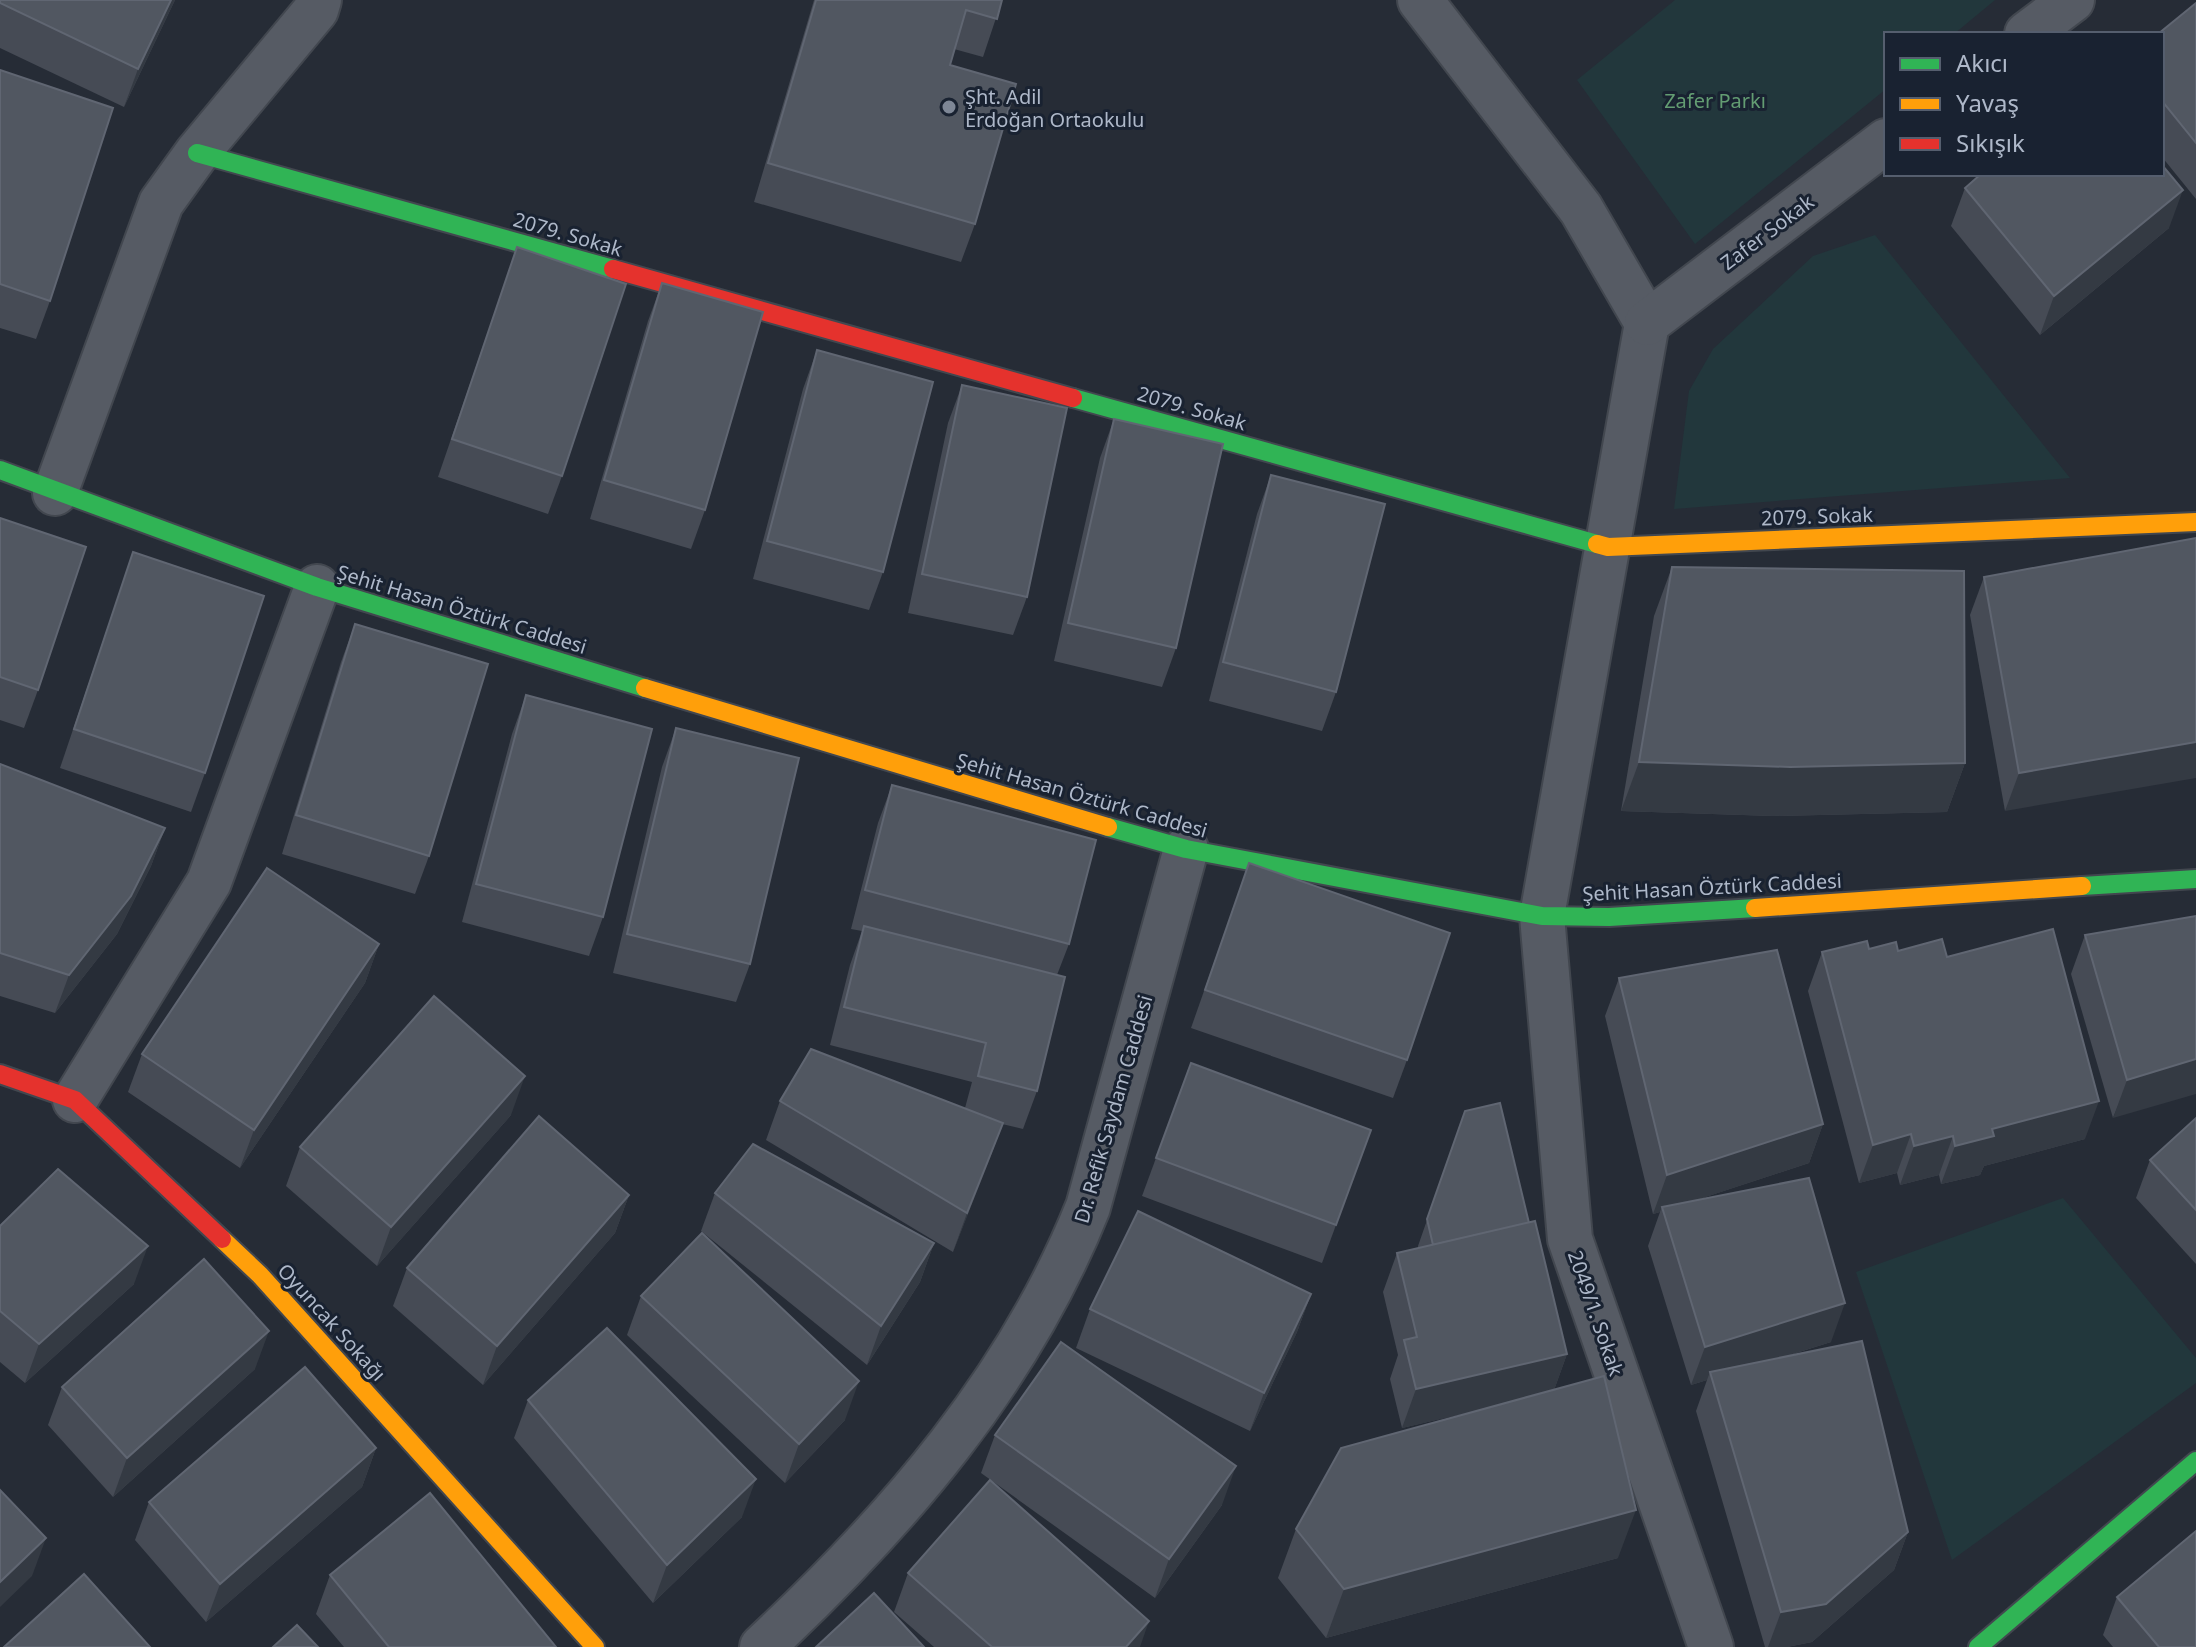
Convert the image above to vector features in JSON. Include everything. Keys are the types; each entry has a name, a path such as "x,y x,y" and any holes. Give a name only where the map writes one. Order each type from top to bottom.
{"street":[{"path":"55,493 161,203 197,153 316,10 319,0"},
{"path":"1420,0 1581,209 1647,323"},
{"path":"2030,32 2072,0"},
{"name":"Zafer Sokak","path":"1647,323 1884,143"},
{"name":"2079. Sokak","path":"197,153 1608,547 2196,522"},
{"name":"2049/1. Sokak","path":"1647,323 1542,916 1570,1239 1711,1647"},
{"name":"Şehit Hasan Öztürk Caddesi","path":"0,470 55,493 317,587 883,762 1186,849 1542,916 1609,917 2196,879"},
{"path":"75,1100 209,882 317,587"},
{"name":"Dr. Refik Saydam Caddesi","path":"762,1647 893,1516 993,1387 1037,1317 1068,1258 1088,1207 1186,849"},
{"name":"Oyuncak Sokağı","path":"0,1074 75,1100 260,1275 595,1647"},
{"path":"1982,1646 2196,1461"}],"green space":[{"name":"Zafer Parkı","path":"1675,0 1995,0 1956,32 1884,32 1884,91 1695,244 1577,80"},
{"path":"1875,235 2070,478 1674,509 1689,391 1713,349 1813,256"},
{"path":"2063,1198 2196,1358 2196,1383 1952,1560 1856,1272"}],"building":[{"path":"0,0 171,0 138,69 0,3"},
{"path":"816,0 1002,0 997,19 966,10 950,65 1016,84 975,224 768,163"},
{"path":"2196,3 2196,143 2164,103 2164,32 2160,32"},
{"path":"0,70 113,108 50,301 0,284"},
{"path":"2164,167 2183,190 2054,296 1965,188 1979,176 2164,176"},
{"path":"517,247 626,284 562,476 452,439"},
{"path":"662,283 763,312 705,510 604,480"},
{"path":"817,350 933,382 883,572 767,541"},
{"path":"962,385 1067,408 1027,597 922,574"},
{"path":"1114,419 1223,444 1176,648 1068,623"},
{"path":"1271,475 1385,504 1336,692 1223,662"},
{"path":"0,518 86,547 38,690 0,677"},
{"path":"2196,538 2196,742 2019,773 1984,577"},
{"path":"133,552 264,596 205,773 74,729"},
{"path":"1672,567 1964,571 1965,763 1790,767 1639,762"},
{"path":"355,624 488,664 429,856 296,815"},
{"path":"526,695 652,729 603,917 476,884"},
{"path":"676,728 799,758 750,964 627,934"},
{"path":"0,764 165,828 131,896 69,975 0,953"},
{"path":"892,785 1096,840 1069,944 865,890"},
{"path":"1249,863 1450,933 1407,1060 1205,990"},
{"path":"267,868 379,944 254,1130 142,1054"},
{"path":"2196,916 2196,1059 2127,1080 2085,935"},
{"path":"864,926 1065,977 1037,1091 978,1076 986,1043 844,1007"},
{"path":"2053,929 2099,1101 1992,1129 1994,1136 1955,1146 1953,1136 1914,1146 1911,1134 1873,1145 1822,952 1867,941 1869,949 1896,942 1898,951 1942,939 1947,957"},
{"path":"1777,950 1823,1124 1667,1175 1619,978"},
{"path":"434,996 525,1076 391,1227 300,1147"},
{"path":"811,1049 1003,1123 967,1213 780,1101"},
{"path":"1191,1063 1371,1130 1336,1225 1156,1158"},
{"path":"1500,1103 1529,1223 1433,1245 1427,1219 1465,1111"},
{"path":"539,1116 629,1195 497,1346 407,1268"},
{"path":"2196,1118 2196,1210 2150,1160"},
{"path":"753,1144 934,1243 881,1326 715,1193"},
{"path":"58,1169 148,1246 39,1344 0,1311 0,1226"},
{"path":"1809,1178 1845,1303 1705,1347 1662,1207"},
{"path":"1138,1211 1311,1294 1264,1393 1090,1309"},
{"path":"1535,1221 1567,1354 1416,1389 1404,1340 1417,1337 1397,1253"},
{"path":"702,1233 859,1381 799,1444 641,1296"},
{"path":"204,1259 269,1331 127,1458 62,1387"},
{"path":"607,1328 756,1479 667,1565 528,1400"},
{"path":"1862,1341 1908,1532 1826,1604 1781,1612 1710,1372"},
{"path":"1061,1342 1236,1466 1169,1559 995,1435"},
{"path":"305,1367 376,1448 220,1584 149,1502"},
{"path":"1604,1376 1636,1510 1344,1589 1296,1529 1341,1448"},
{"path":"990,1480 1149,1621 1126,1647 992,1647 908,1573"},
{"path":"0,1490 46,1538 0,1582"},
{"path":"430,1493 556,1647 389,1647 330,1575"},
{"path":"2196,1531 2196,1647 2159,1647 2117,1597"},
{"path":"84,1574 150,1647 4,1647"},
{"path":"874,1593 924,1647 816,1647"},
{"path":"297,1625 318,1647 273,1647"}],"traffic: fast":[{"path":"197,153 613,269"},
{"path":"1073,398 1597,544"},
{"path":"0,470 317,587 645,688"},
{"path":"1108,827 1186,849 1542,916 1609,917 1755,908"},
{"path":"2082,886 2196,879"},
{"path":"1978,1647 2196,1461"}],"traffic: slow":[{"path":"1597,544 1608,547 2196,522"},
{"path":"645,688 1108,827"},
{"path":"1755,908 2082,886"},
{"path":"222,1239 260,1275 595,1647"}],"traffic: jam":[{"path":"613,269 1073,398"},
{"path":"0,1074 75,1100 222,1239"}],"place":[{"name":"Şht. Adil Erdoğan Ortaokulu","path":"949,107"}]}
